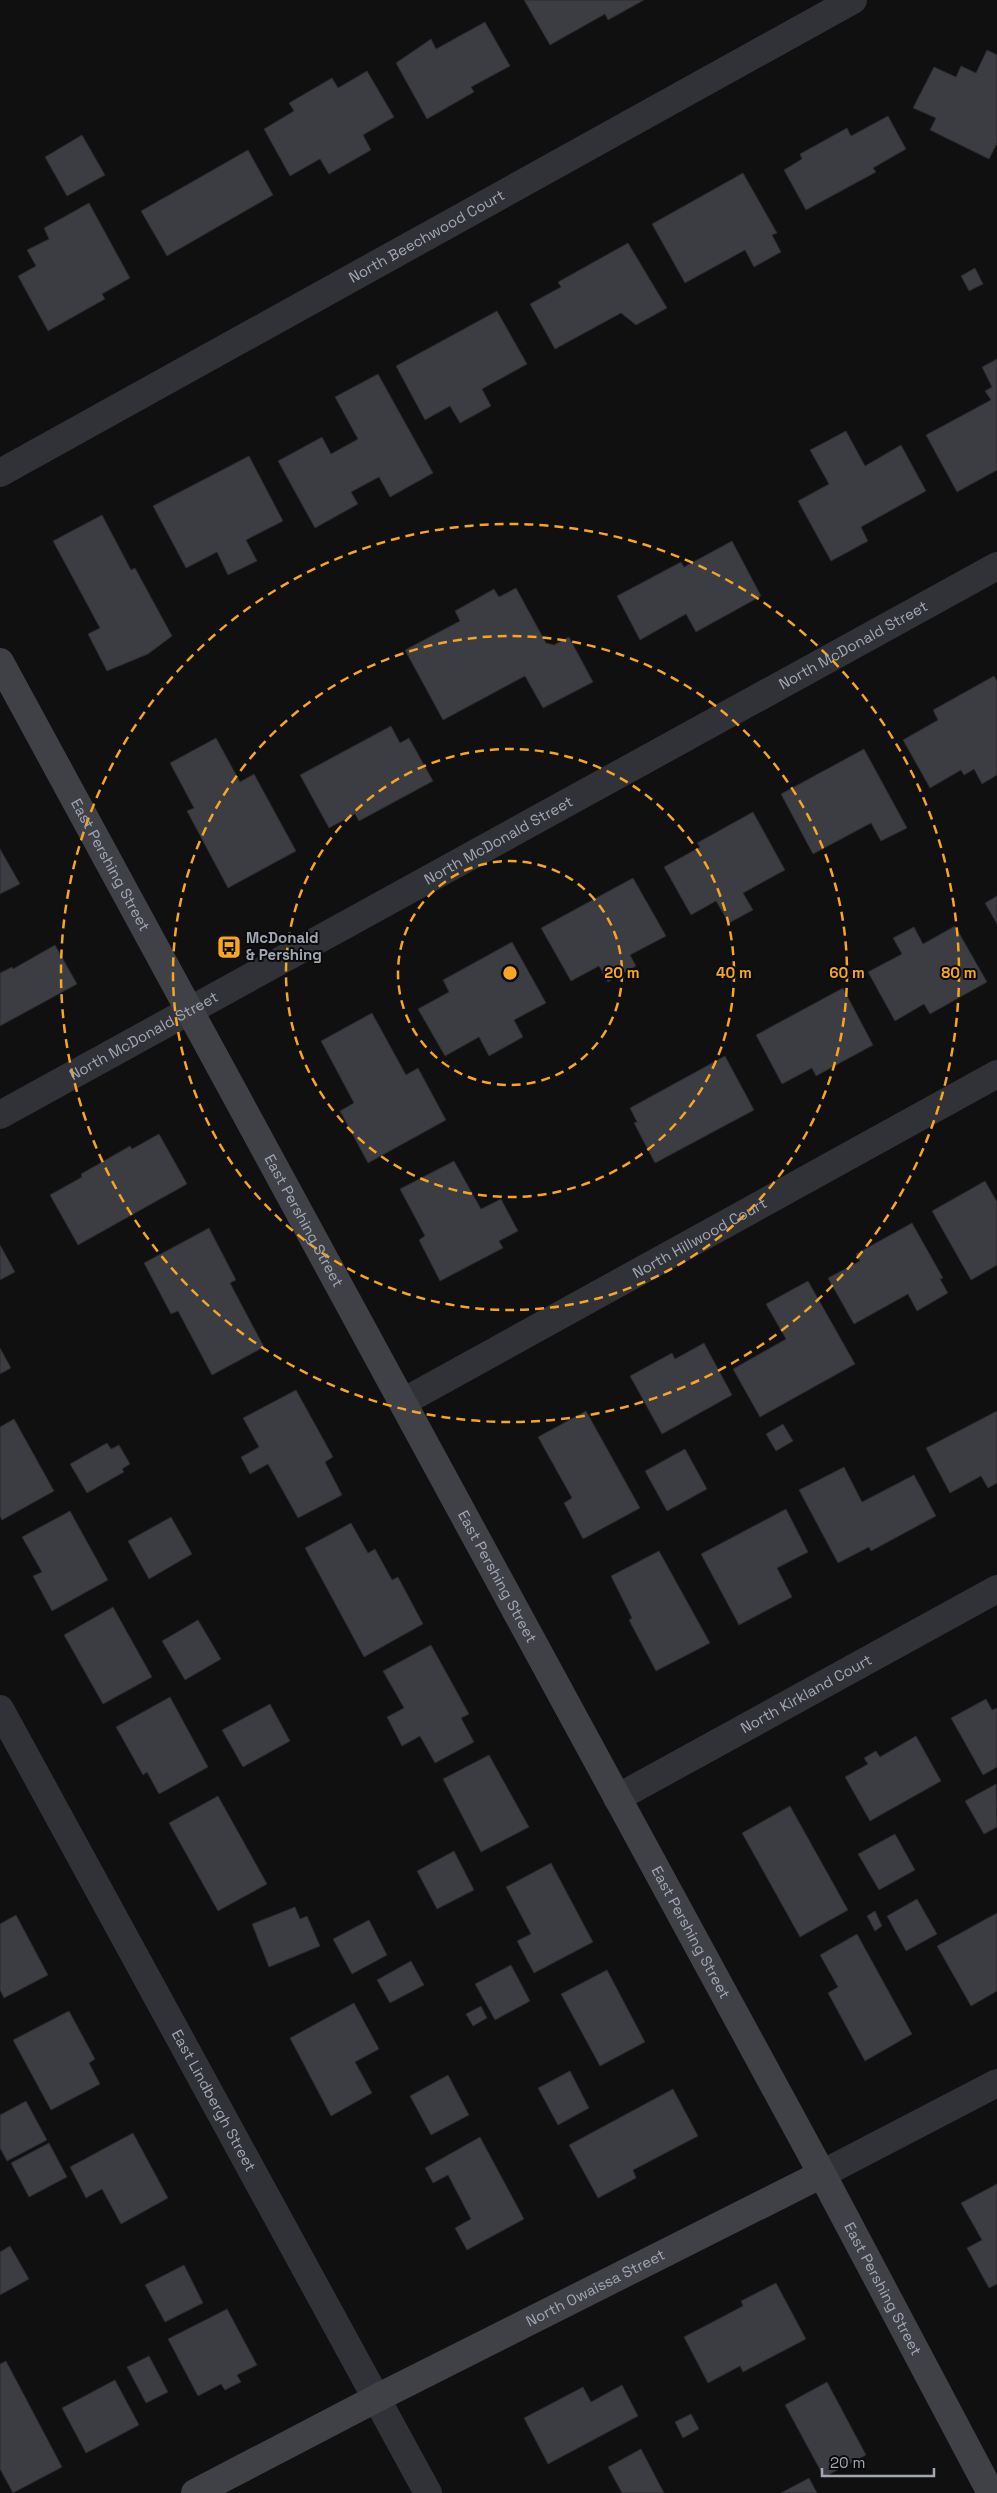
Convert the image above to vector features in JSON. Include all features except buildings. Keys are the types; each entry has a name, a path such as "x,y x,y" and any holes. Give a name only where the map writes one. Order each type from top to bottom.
{"street":[{"name":"North Beechwood Court","path":"0,473 853,0"},
{"name":"North McDonald Street","path":"0,1116 997,566"},
{"name":"East Pershing Street","path":"0,662 822,2174 991,2493"},
{"name":"North Hillwood Court","path":"403,1402 997,1074"},
{"name":"North Kirkland Court","path":"617,1798 997,1588"},
{"name":"East Lindbergh Street","path":"0,1709 428,2493"},
{"name":"North Owaissa Street","path":"195,2493 377,2398 822,2174 997,2083"}],"place":[{"name":"McDonald & Pershing","path":"229,947"}]}
